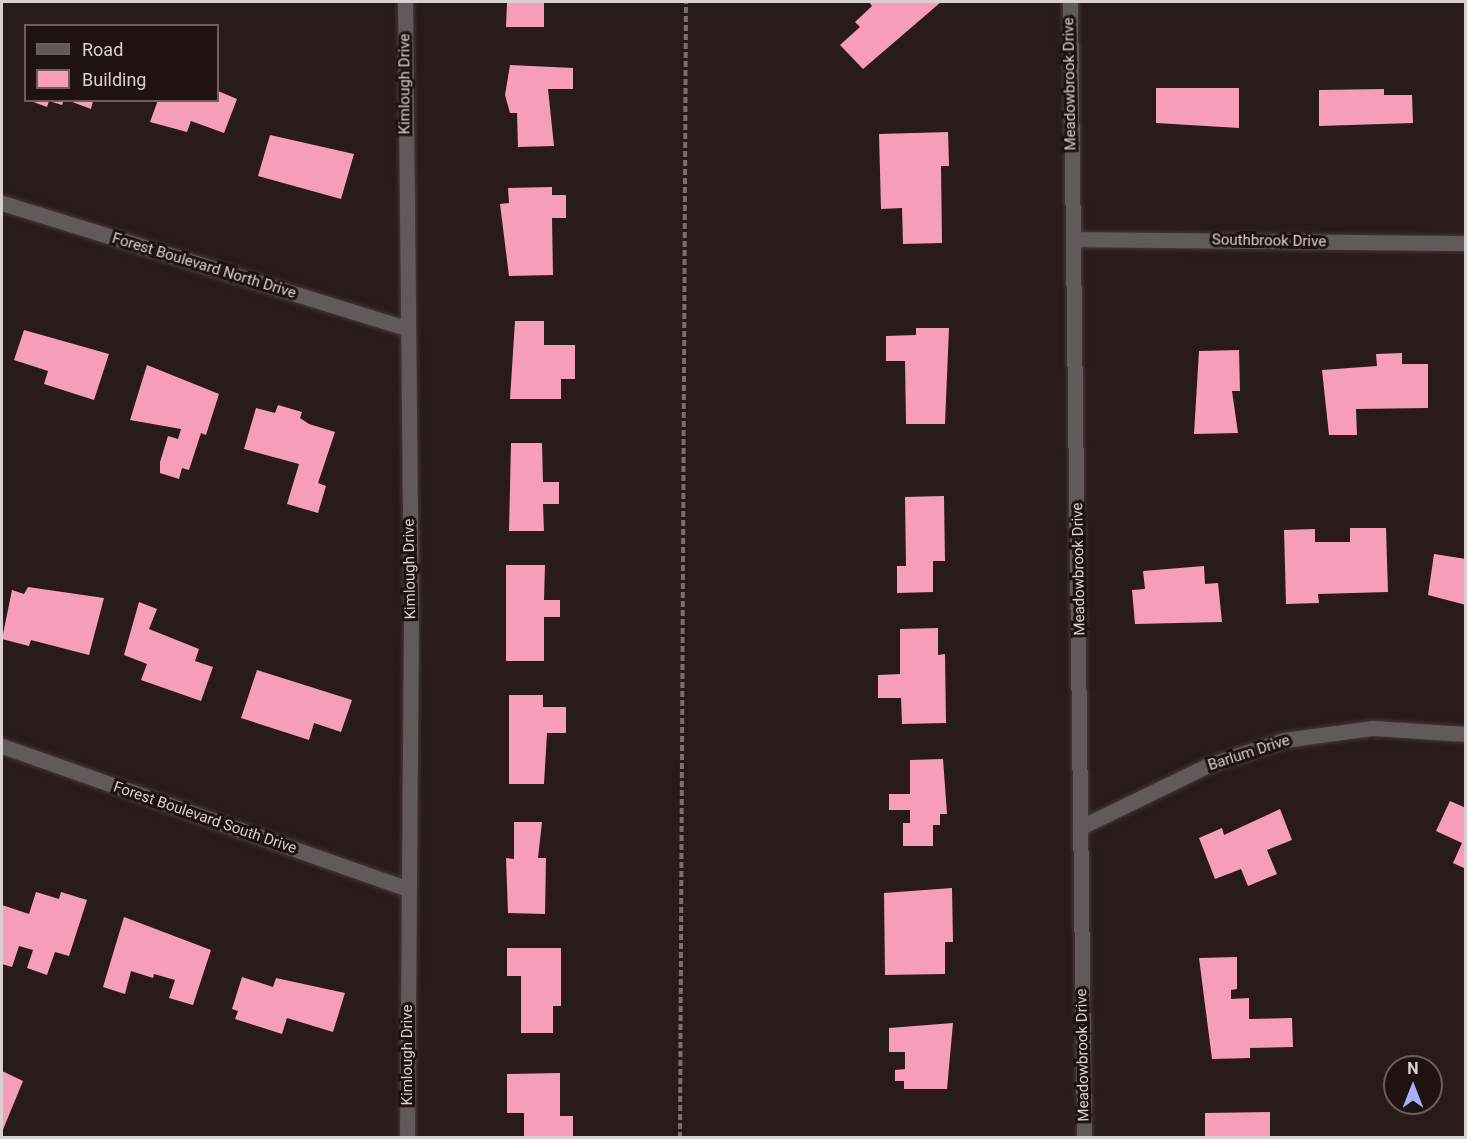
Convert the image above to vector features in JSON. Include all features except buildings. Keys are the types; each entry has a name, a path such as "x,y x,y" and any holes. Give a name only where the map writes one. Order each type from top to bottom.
{"street":[{"name":"Kimlough Drive","path":"405,2 409,889 407,1137"},
{"name":"Meadowbrook Drive","path":"1070,2 1084,1137"},
{"name":"Forest Boulevard North Drive","path":"2,203 407,328"},
{"name":"Southbrook Drive","path":"1073,239 1466,243"},
{"name":"Barlum Drive","path":"1081,827 1211,764 1284,740 1373,728 1466,734"},
{"name":"Forest Boulevard South Drive","path":"2,746 409,889"}],"path":[{"path":"680,1137 686,2"}]}
